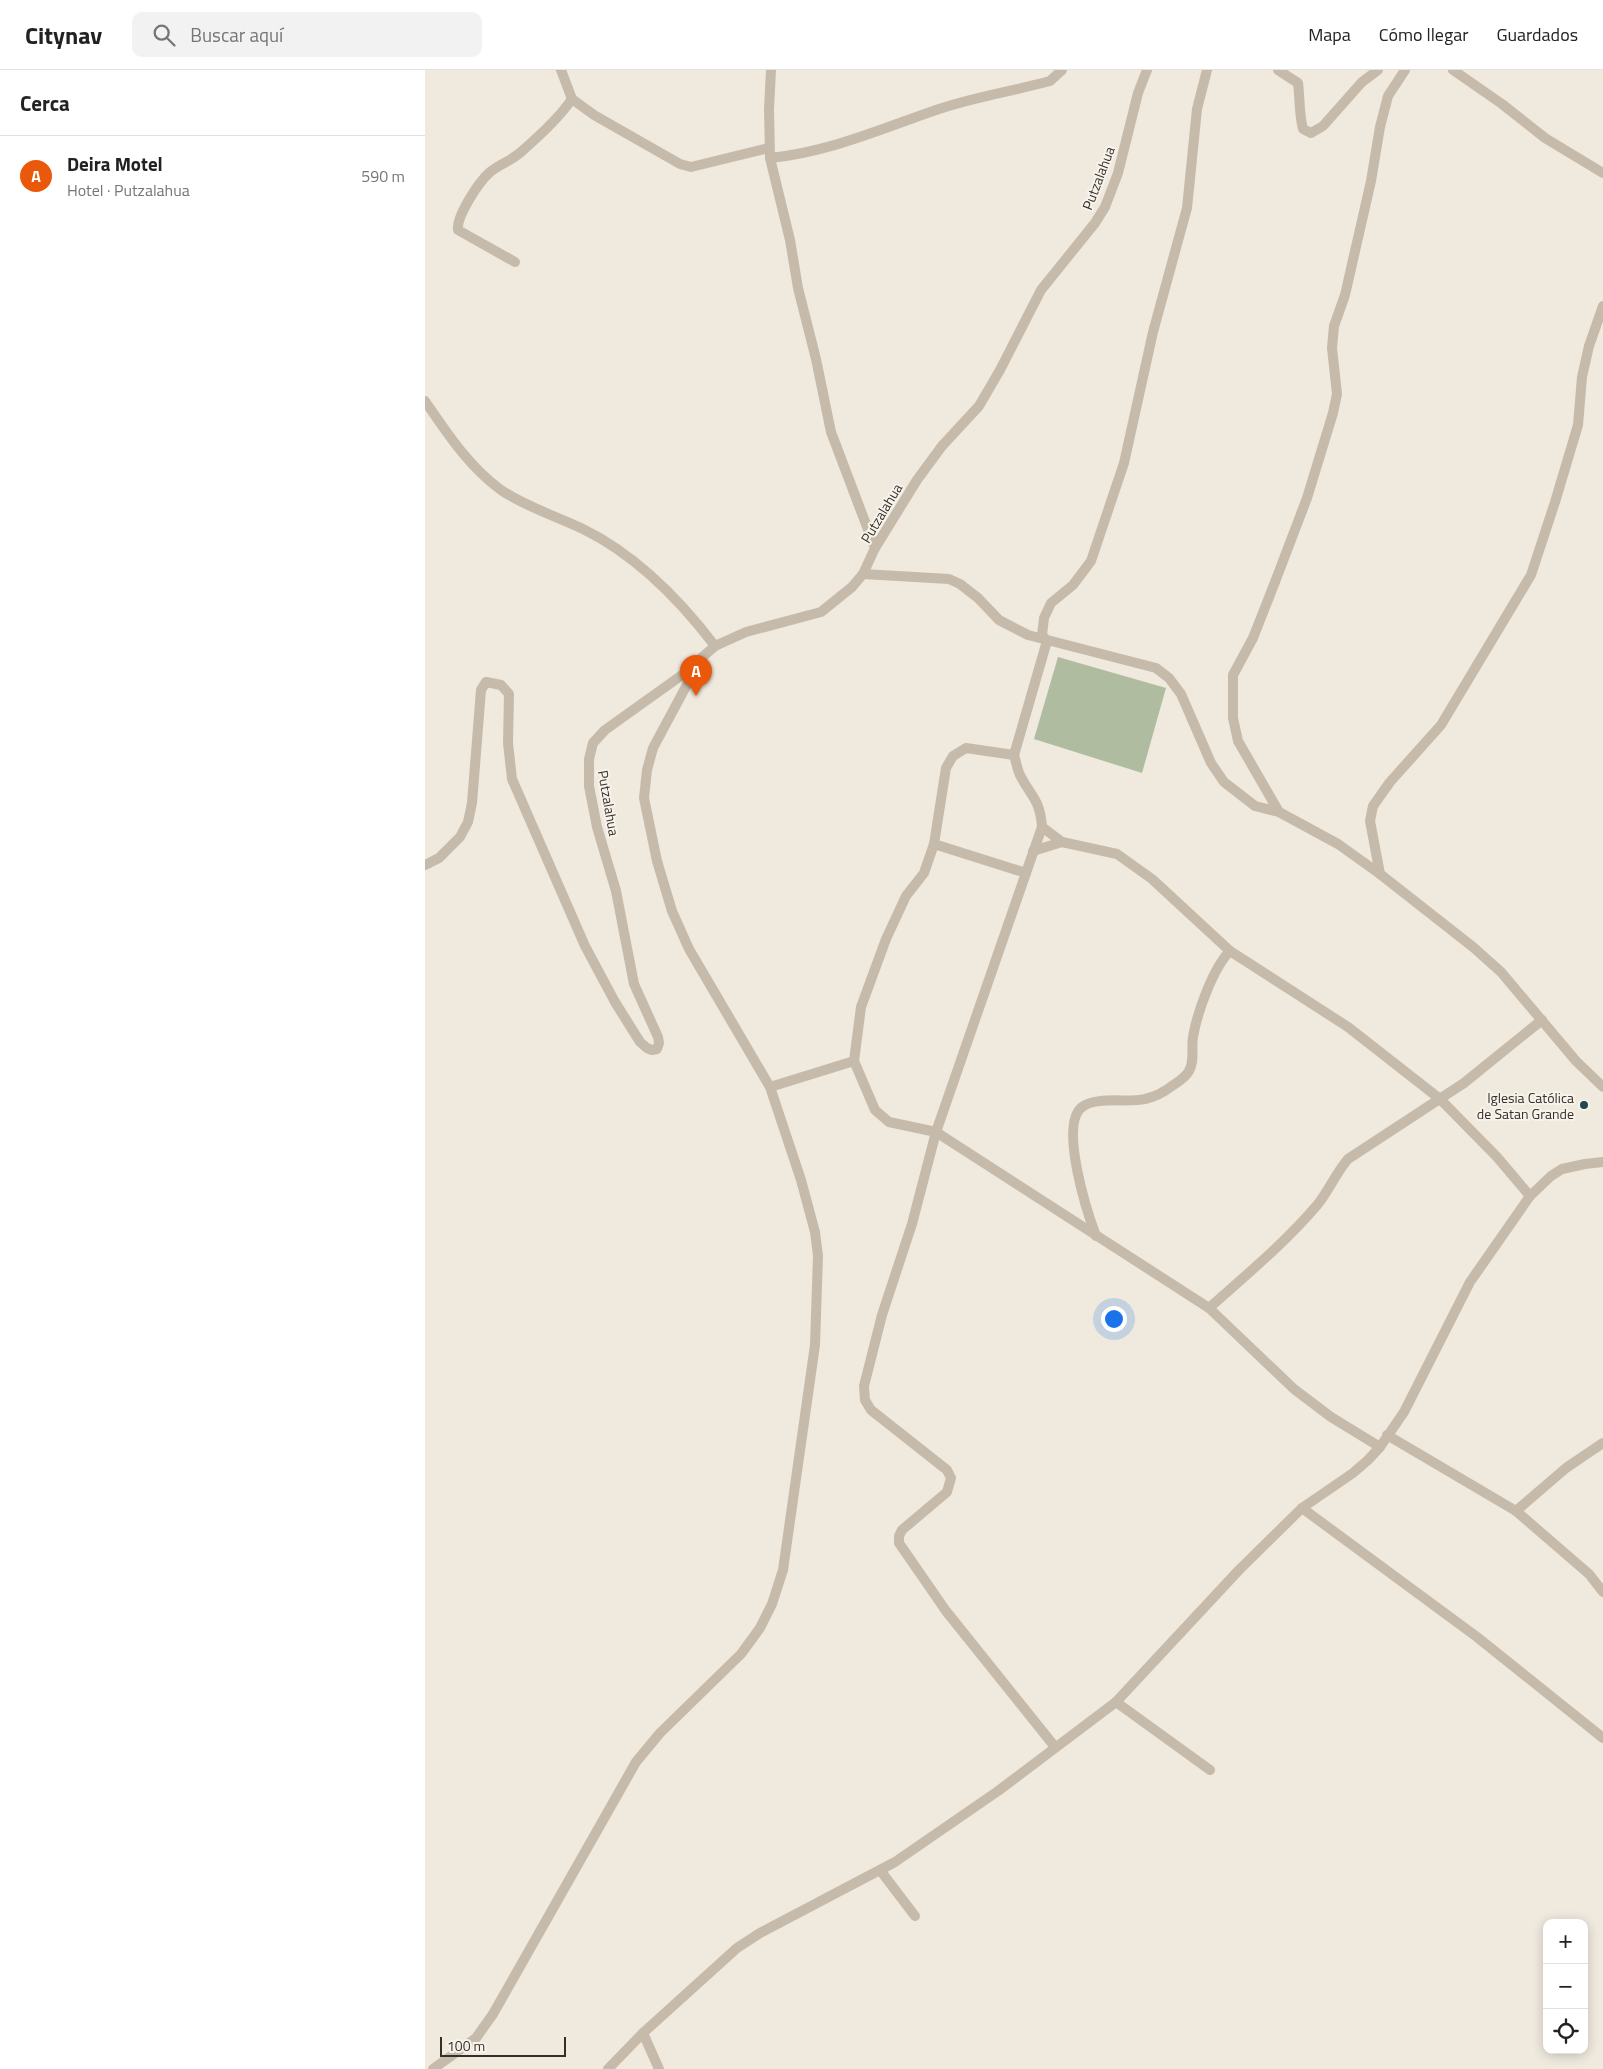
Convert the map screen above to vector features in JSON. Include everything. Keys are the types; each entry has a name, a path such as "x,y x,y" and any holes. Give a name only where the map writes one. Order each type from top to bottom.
{"street":[{"path":"561,70 572,99 595,115 680,164 691,167 770,153 800,155 840,145 941,108 1050,81 1062,70"},
{"path":"771,70 770,153 831,432 875,548"},
{"path":"1047,641 1042,635 1044,618 1051,603 1073,585 1091,561 1124,463 1153,332 1187,208 1197,109 1207,70"},
{"path":"1277,70 1298,83 1301,110 1300,120 1303,130 1311,133 1323,126 1362,82 1378,70"},
{"path":"1279,812 1238,741 1233,718 1233,675 1253,638 1275,582 1307,498 1333,413 1337,394 1332,348 1333,326 1347,286 1388,96 1405,70"},
{"path":"1453,70 1502,104 1545,138 1603,172"},
{"name":"Putzalahua","path":"425,865 439,858 460,837 468,822 472,803 481,690 486,682 501,685 509,694 509,744 512,778 533,827 585,946 615,1002 643,1046 652,1050 657,1049 658,1037 634,984 616,891 597,827 589,786 589,759 593,743 605,730 664,689 702,659 715,646 745,632 821,612 852,588 863,574 875,548 917,480 937,453 979,406 1000,370 1041,290 1100,215 1118,173 1144,71"},
{"path":"515,262 458,230 458,222 487,174 520,153 562,113 572,99"},
{"path":"1380,874 1370,821 1373,806 1385,787 1441,724 1531,575 1578,425 1582,377 1589,346 1603,306"},
{"path":"425,401 464,455 487,479 516,498 584,530 623,553 669,593 700,626 715,646"},
{"path":"863,574 949,579 960,584 978,598 999,620 1011,628 1047,641 1156,668 1169,678 1181,694 1211,763 1223,782 1255,806 1279,812 1337,844 1380,874 1473,947 1501,972 1576,1061 1603,1087"},
{"path":"1047,641 1015,755 1020,774 1037,799 1041,811 1042,827 936,1132 912,1224 879,1324 864,1386 865,1400 871,1410 947,1470 951,1478 947,1492 902,1530 899,1542 946,1611 1055,1747"},
{"path":"433,2069 476,2038 493,2014 636,1762 660,1733 741,1654 760,1628 772,1604 784,1560 815,1345 817,1256 815,1232 801,1180 770,1087 689,950 672,911 657,862 644,798 647,770 653,748 702,659"},
{"path":"1015,755 966,748 953,756 946,768 935,844 924,873 906,896 886,939 861,1007 854,1061 875,1110 889,1122 936,1132 1209,1308 1294,1390 1331,1417 1379,1446"},
{"path":"1042,827 1062,842 1117,854 1153,878 1230,951 1348,1027 1440,1099 1497,1157 1530,1196"},
{"path":"1033,851 1062,842"},
{"path":"935,844 1026,873"},
{"path":"1096,1236 1085,1206 1076,1165 1073,1142 1075,1116 1081,1107 1091,1103 1145,1099 1155,1096 1164,1092 1188,1073 1193,1065 1195,1030 1203,1002 1216,970 1230,951"},
{"path":"1209,1308 1288,1236 1319,1202 1337,1171 1348,1159 1464,1083 1543,1020"},
{"path":"770,1087 854,1061"},
{"path":"608,2069 643,2033 737,1948 759,1933 895,1862 998,1791 1116,1702 1239,1570 1302,1508 1353,1473 1368,1460 1404,1412 1470,1282 1530,1196 1551,1176 1562,1169 1603,1162"},
{"path":"1387,1435 1516,1511 1589,1574 1603,1592"},
{"path":"1516,1511 1566,1468 1603,1443"},
{"path":"1302,1508 1477,1637 1603,1738"},
{"path":"1116,1702 1211,1770"},
{"path":"880,1870 915,1916"},
{"path":"643,2033 659,2069"}],"green space":[{"path":"1058,657 1166,688 1142,773 1034,739"}],"place":[{"name":"Deira Motel","path":"696,696"},
{"name":"Iglesia Católica de Satan Grande","path":"1584,1105"}]}
